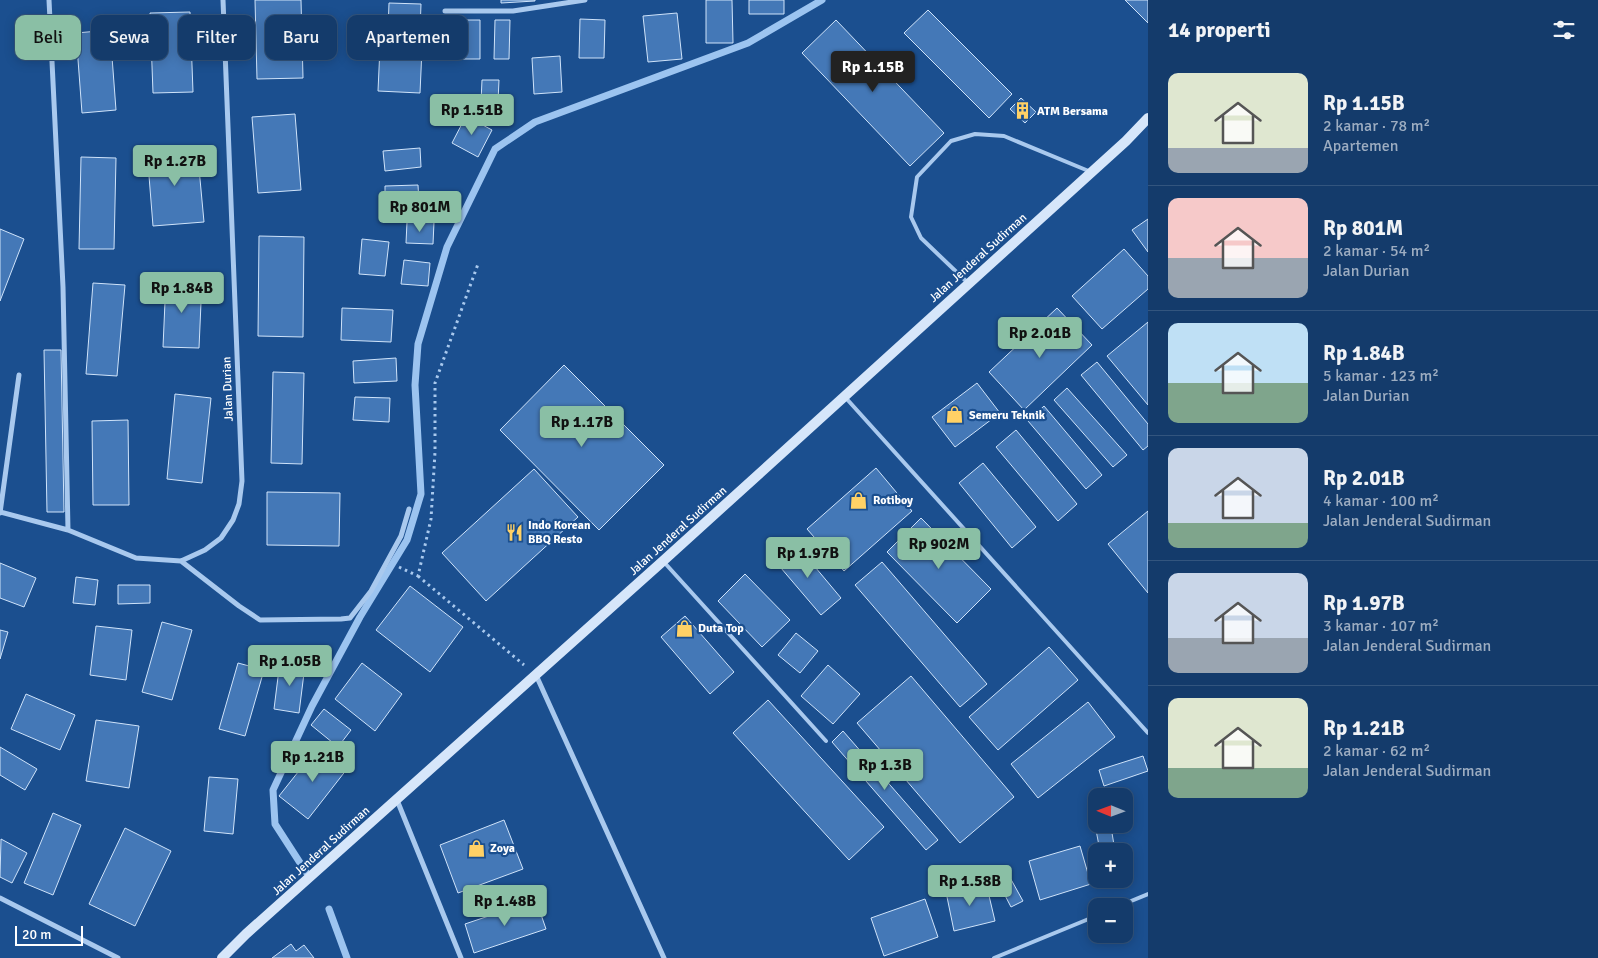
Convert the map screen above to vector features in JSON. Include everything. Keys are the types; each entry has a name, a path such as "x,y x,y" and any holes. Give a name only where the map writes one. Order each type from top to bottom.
{"main road":[{"name":"Jalan Jenderal Sudirman","path":"222,958 246,934 845,397 1147,122"}],"street":[{"path":"50,0 63,287 68,530"},
{"name":"Jalan Durian","path":"0,512 68,530 136,558 181,561 205,550 222,538 234,520 239,504 242,481 223,0"},
{"path":"445,11 513,11 585,0"},
{"path":"0,512 19,374"},
{"path":"181,561 260,620 350,618 371,591 402,536 409,509"},
{"path":"536,675 664,958"},
{"path":"397,800 461,958"},
{"path":"0,898 118,958"}],"lane":[{"path":"969,284 920,238 911,217 917,177 951,141 976,134 1004,136 1092,172"},
{"path":"845,397 1148,732"},
{"path":"663,561 826,741"},
{"path":"1133,900 1148,894"},
{"path":"994,958 1088,919"}],"path":[{"path":"418,576 431,519 435,452 435,382 478,264"},
{"path":"405,570 418,576 536,675"}],"building":[{"path":"255,0 301,0 301,15 265,15 265,60 303,60 303,78 257,79"},
{"path":"501,0 535,0 535,1 501,3"},
{"path":"706,0 732,0 733,43 706,43"},
{"path":"749,0 784,0 784,14 749,14"},
{"path":"1125,0 1148,0 1148,23"},
{"path":"389,3 421,4 421,15 389,15"},
{"path":"928,10 1012,94 989,118 904,33"},
{"path":"190,12 190,15 178,15 178,60 192,60 193,92 153,93 152,60 168,60 168,15 150,15 150,13"},
{"path":"677,13 682,59 648,62 643,16"},
{"path":"580,19 605,20 604,58 579,58"},
{"path":"468,20 480,20 480,59 468,59"},
{"path":"495,20 510,20 509,59 494,59"},
{"path":"836,20 944,133 910,166 802,53"},
{"path":"91,32 91,60 112,60 116,110 82,113 78,60 81,60 81,33"},
{"path":"560,56 562,92 534,94 532,58"},
{"path":"379,60 422,60 420,93 378,91"},
{"path":"482,80 499,80 498,102 481,102"},
{"name":"ATM Bersama","path":"1021,98 1036,112 1025,123 1010,109"},
{"path":"295,114 301,190 258,193 252,117"},
{"path":"466,116 492,130 478,157 452,143"},
{"path":"197,147 204,222 153,226 147,151"},
{"path":"420,148 421,167 385,171 383,151"},
{"path":"81,157 116,158 114,249 79,249"},
{"path":"418,185 419,203 385,204 385,186"},
{"path":"1148,219 1148,252 1132,230"},
{"path":"407,222 434,222 433,244 406,243"},
{"path":"0,229 24,239 0,301"},
{"path":"259,236 304,237 303,337 258,336"},
{"path":"362,239 389,242 385,276 359,274"},
{"path":"1124,249 1148,276 1148,289 1102,329 1072,296"},
{"path":"404,260 430,263 428,286 401,284"},
{"path":"166,279 202,280 199,348 163,347"},
{"path":"93,283 125,285 117,376 86,374"},
{"path":"342,308 393,310 391,342 341,340"},
{"path":"1057,308 1092,345 1024,410 989,372"},
{"path":"1148,322 1148,405 1107,356"},
{"path":"44,350 61,350 64,512 47,512"},
{"path":"396,358 397,381 354,383 353,361"},
{"path":"1097,362 1148,424 1148,446 1143,450 1081,375"},
{"path":"564,365 664,465 599,530 500,430"},
{"path":"273,372 304,373 302,464 271,463"},
{"path":"977,383 1000,413 955,447 932,417"},
{"path":"1067,388 1127,455 1113,467 1054,400"},
{"path":"175,394 211,398 202,483 167,479"},
{"path":"355,397 390,398 389,422 353,420"},
{"path":"1044,406 1102,475 1086,489 1028,421"},
{"path":"128,420 129,505 93,505 92,421"},
{"path":"1016,430 1077,504 1058,521 996,447"},
{"path":"983,463 1036,527 1012,548 959,483"},
{"path":"876,468 912,511 844,571 807,529"},
{"path":"534,469 578,517 486,601 442,553"},
{"path":"267,492 340,493 339,546 267,545"},
{"path":"1148,511 1148,593 1108,544"},
{"path":"921,518 991,589 957,623 887,552"},
{"path":"795,543 841,598 821,615 775,561"},
{"path":"882,562 987,684 960,707 855,585"},
{"path":"0,563 36,578 24,607 0,598"},
{"path":"745,574 790,620 762,647 718,601"},
{"path":"76,577 98,580 95,605 73,603"},
{"path":"118,585 150,585 150,603 118,604"},
{"path":"410,586 463,627 430,672 376,630"},
{"path":"685,616 734,672 710,694 661,637"},
{"path":"162,622 192,630 172,700 142,692"},
{"path":"96,626 132,630 126,680 90,675"},
{"path":"0,630 8,632 0,659"},
{"path":"796,633 818,651 800,673 778,655"},
{"path":"1049,647 1078,680 998,750 969,717"},
{"path":"280,661 305,665 299,713 274,709"},
{"path":"238,663 264,670 245,736 219,729"},
{"path":"362,663 402,694 375,731 335,699"},
{"path":"828,665 860,694 833,724 801,696"},
{"path":"911,676 1014,797 960,843 857,723"},
{"path":"26,694 75,715 60,750 11,729"},
{"path":"768,700 884,827 849,860 733,733"},
{"path":"1088,702 1115,737 1038,798 1011,764"},
{"path":"324,709 351,730 338,747 311,725"},
{"path":"96,720 139,726 129,788 86,781"},
{"path":"843,731 938,840 926,850 832,742"},
{"path":"0,747 37,769 25,790 0,775"},
{"path":"318,747 347,769 308,819 279,796"},
{"path":"1143,756 1148,771 1104,786 1099,770"},
{"path":"209,777 238,779 233,834 204,831"},
{"path":"53,813 81,825 53,895 24,883"},
{"path":"504,820 523,869 458,893 440,845"},
{"path":"125,828 171,851 135,926 89,904"},
{"path":"1097,833 1112,833 1114,843 1098,843"},
{"path":"1,839 27,853 12,883 0,877"},
{"path":"1080,846 1088,874 1088,885 1040,900 1029,861"},
{"path":"1008,874 1023,901 1011,907 997,880"},
{"path":"986,883 995,921 954,931 946,892"},
{"path":"925,899 938,937 884,956 871,918"},
{"path":"536,900 546,929 474,953 465,924"},
{"path":"291,944 296,951 304,945 314,958 272,958"}],"waterway":[{"path":"306,872 275,824 273,790 312,706 360,617 407,540 421,494 415,385 418,344 447,247 495,149 535,122 748,43 822,0"},
{"path":"329,909 347,958"}],"place":[{"name":"ATM Bersama","path":"1023,111"},
{"name":"Semeru Teknik","path":"955,415"},
{"name":"Rotiboy","path":"859,500"},
{"name":"Indo Korean BBQ Resto","path":"514,532"},
{"name":"Duta Top","path":"684,628"},
{"name":"Zoya","path":"476,848"}]}
